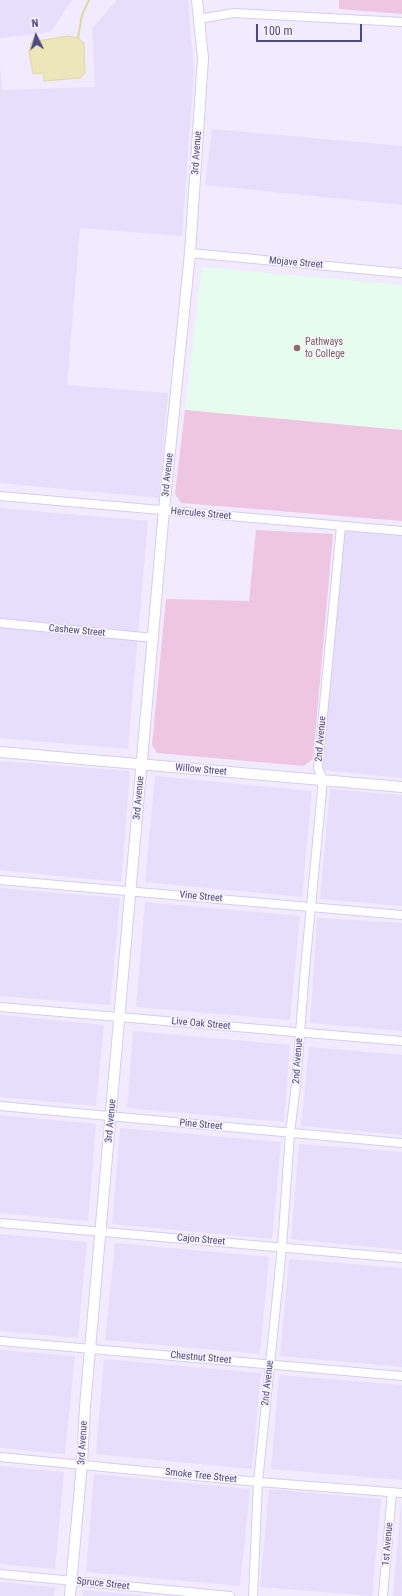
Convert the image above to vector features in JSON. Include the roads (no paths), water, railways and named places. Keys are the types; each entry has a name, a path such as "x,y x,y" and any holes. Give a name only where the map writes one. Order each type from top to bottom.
{"street":[{"name":"3rd Avenue","path":"70,1596 100,1232 112,1116 119,1017 154,638 164,510 190,253 204,58 198,0"},
{"path":"199,19 234,13 402,22"},
{"name":"Mojave Street","path":"190,253 402,273"},
{"name":"Hercules Street","path":"0,496 402,532"},
{"name":"2nd Avenue","path":"253,1596 258,1482 282,1247 290,1133 296,1085 323,780 318,768 341,526"},
{"name":"Cashew Street","path":"0,623 154,638"},
{"name":"Willow Street","path":"0,752 402,788"},
{"name":"Vine Street","path":"0,880 402,915"},
{"name":"Live Oak Street","path":"0,1007 402,1041"},
{"name":"Pine Street","path":"0,1106 402,1143"},
{"name":"Cajon Street","path":"0,1223 402,1258"},
{"name":"Chestnut Street","path":"0,1341 402,1376"},
{"name":"Smoke Tree Street","path":"0,1457 258,1482 402,1493"},
{"name":"1st Avenue","path":"383,1596 392,1492"},
{"name":"Spruce Street","path":"0,1574 230,1596"}],"waterway":[{"path":"78,38 82,15 89,0"}],"place":[{"name":"Pathways to College","path":"297,348"}]}
